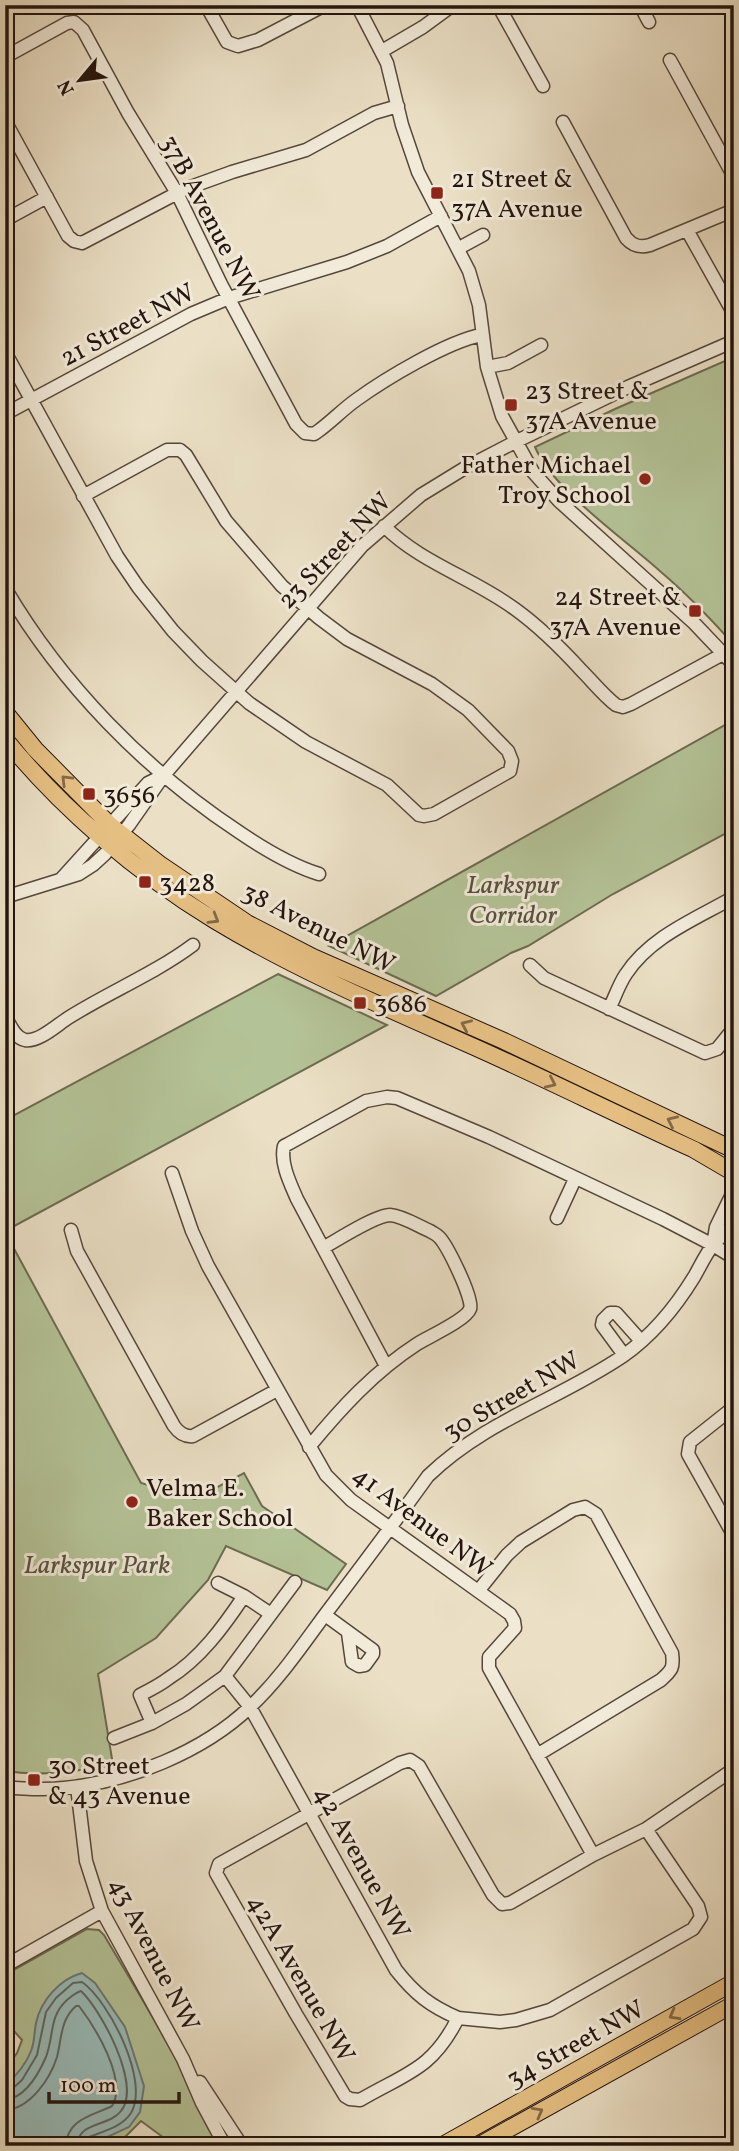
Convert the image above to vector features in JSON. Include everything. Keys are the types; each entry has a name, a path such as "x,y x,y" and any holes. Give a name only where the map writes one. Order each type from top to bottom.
{"main road":[{"name":"38 Avenue NW","path":"5,712 111,835 165,887 214,920 355,994 693,1149 734,1173"},
{"name":"38 Avenue NW","path":"5,740 55,793 111,835 247,923 734,1150"},
{"name":"34 Street NW","path":"441,2146 734,1982"},
{"name":"34 Street NW","path":"478,2146 734,2004"}],"street":[{"path":"206,5 227,42 238,46 268,36 325,5"},
{"path":"357,5 382,51 392,78 401,125 414,161 469,271 476,293 487,367 502,416 515,442 533,472 551,493 657,588 734,666"},
{"path":"382,51 453,5"},
{"path":"498,5 543,86"},
{"path":"640,5 649,22"},
{"name":"37B Avenue NW","path":"5,57 61,26 74,22 83,30 132,120 177,193 229,298 300,429 309,434 317,432 358,398 387,380 457,342 482,335"},
{"path":"670,60 734,177"},
{"path":"5,121 68,236 78,243 90,240 177,193 222,175 306,150 374,113 398,106"},
{"path":"563,122 626,238 636,246 650,245 734,210"},
{"path":"5,220 47,197"},
{"name":"21 Street NW","path":"5,414 191,314 229,298 347,262 387,246 441,216"},
{"path":"687,230 734,314"},
{"path":"458,248 483,235"},
{"name":"23 Street NW","path":"5,897 62,878 111,835 362,546 438,483 640,381 734,341"},
{"path":"487,367 508,363 541,345"},
{"path":"5,352 83,496 117,556 150,603 186,645 236,691 306,742 387,785 424,817 510,771 512,761 508,751 468,710 432,684 347,639 274,579 237,535 207,493 186,455 180,450 167,450 83,496"},
{"path":"384,526 416,553 466,578 516,609 558,645 616,705 623,707 631,704 723,654"},
{"path":"5,588 50,653 82,693 125,739 164,775 246,837 299,868 319,874"},
{"path":"609,1009 625,975 649,947 734,897"},
{"path":"5,1016 21,1038 29,1040 38,1037 177,957 193,945"},
{"path":"530,965 544,978 700,1051 713,1052 734,1028"},
{"path":"386,1366 292,1188 283,1149 357,1105 376,1098 387,1097 407,1102 489,1138 663,1219 734,1258"},
{"name":"41 Avenue NW","path":"172,1173 192,1231 208,1266 326,1475 342,1492 390,1529 510,1614 514,1628 489,1657 488,1668 593,1855"},
{"path":"557,1218 575,1179"},
{"name":"30 Street NW","path":"713,1245 716,1227 734,1190"},
{"path":"309,1447 355,1394 386,1366 432,1334 461,1319 471,1306 468,1294 439,1237 402,1218 384,1216 323,1248"},
{"name":"30 Street NW","path":"5,1787 76,1787 127,1775 169,1759 209,1738 250,1707 290,1662 428,1476 463,1446 624,1355 641,1341 671,1311 713,1245 734,1222"},
{"path":"71,1230 77,1251 174,1426 186,1436 197,1435 277,1390"},
{"name":"30 Street NW","path":"624,1355 602,1325 610,1312 616,1313 641,1341"},
{"path":"734,1408 690,1443 688,1449 690,1459 734,1536"},
{"path":"479,1590 521,1542 573,1510 585,1507 596,1514 672,1653 674,1662 671,1671 661,1680 537,1755"},
{"path":"114,1738 152,1723 195,1698 225,1676 295,1582"},
{"path":"218,1583 271,1614"},
{"path":"152,1723 140,1695 170,1678 189,1663 231,1616 244,1596"},
{"path":"325,1615 348,1633"},
{"name":"42 Avenue NW","path":"225,1676 250,1707 396,1970 423,1999 458,2018"},
{"path":"310,1813 400,1763 411,1760 419,1766 493,1895 502,1903 510,1903 593,1855 646,1829 733,1771"},
{"name":"43 Avenue NW","path":"76,1787 86,1861 102,1911 183,2059 225,2146"},
{"name":"42A Avenue NW","path":"310,1813 216,1868 218,1878 345,2096 360,2100 417,2070 442,2047 458,2018"},
{"path":"458,2018 500,2022 550,2010 693,1929 701,1917 694,1899 646,1829"},
{"path":"5,1966 102,1911"},
{"name":"43 Avenue NW","path":"183,2059 242,2146"}],"green space":[{"name":"Father Michael Troy School","path":"734,357 734,645 680,589 574,497 557,480 535,447"},
{"name":"Larkspur Corridor","path":"734,720 734,829 613,894 528,946 436,996 329,946"},
{"path":"278,974 387,1025 5,1231 5,1120"},
{"name":"Larkspur Park","path":"5,1232 141,1483 195,1499 244,1473 262,1506 346,1564 327,1590 226,1546 208,1580 156,1638 98,1674 113,1765 46,1773 5,1771"},
{"path":"87,1929 99,1930 104,1935 179,2065 217,2146 175,2146 141,2121 112,2146 5,2146 5,2069 17,2053 22,2040 5,2021 5,1975"}],"water":[{"path":"82,1973 95,1983 125,2027 144,2086 140,2112 129,2127 88,2146 5,2146 5,2086 29,2056 42,2006 59,1985"}],"place":[{"name":"21 Street & 37A Avenue","path":"437,193"},
{"name":"23 Street & 37A Avenue","path":"511,405"},
{"name":"Father Michael Troy School","path":"645,479"},
{"name":"24 Street & 37A Avenue","path":"695,611"},
{"name":"3656","path":"89,794"},
{"name":"3428","path":"145,882"},
{"name":"3686","path":"360,1003"},
{"name":"Velma E. Baker School","path":"132,1502"},
{"name":"30 Street & 43 Avenue","path":"34,1780"}]}
